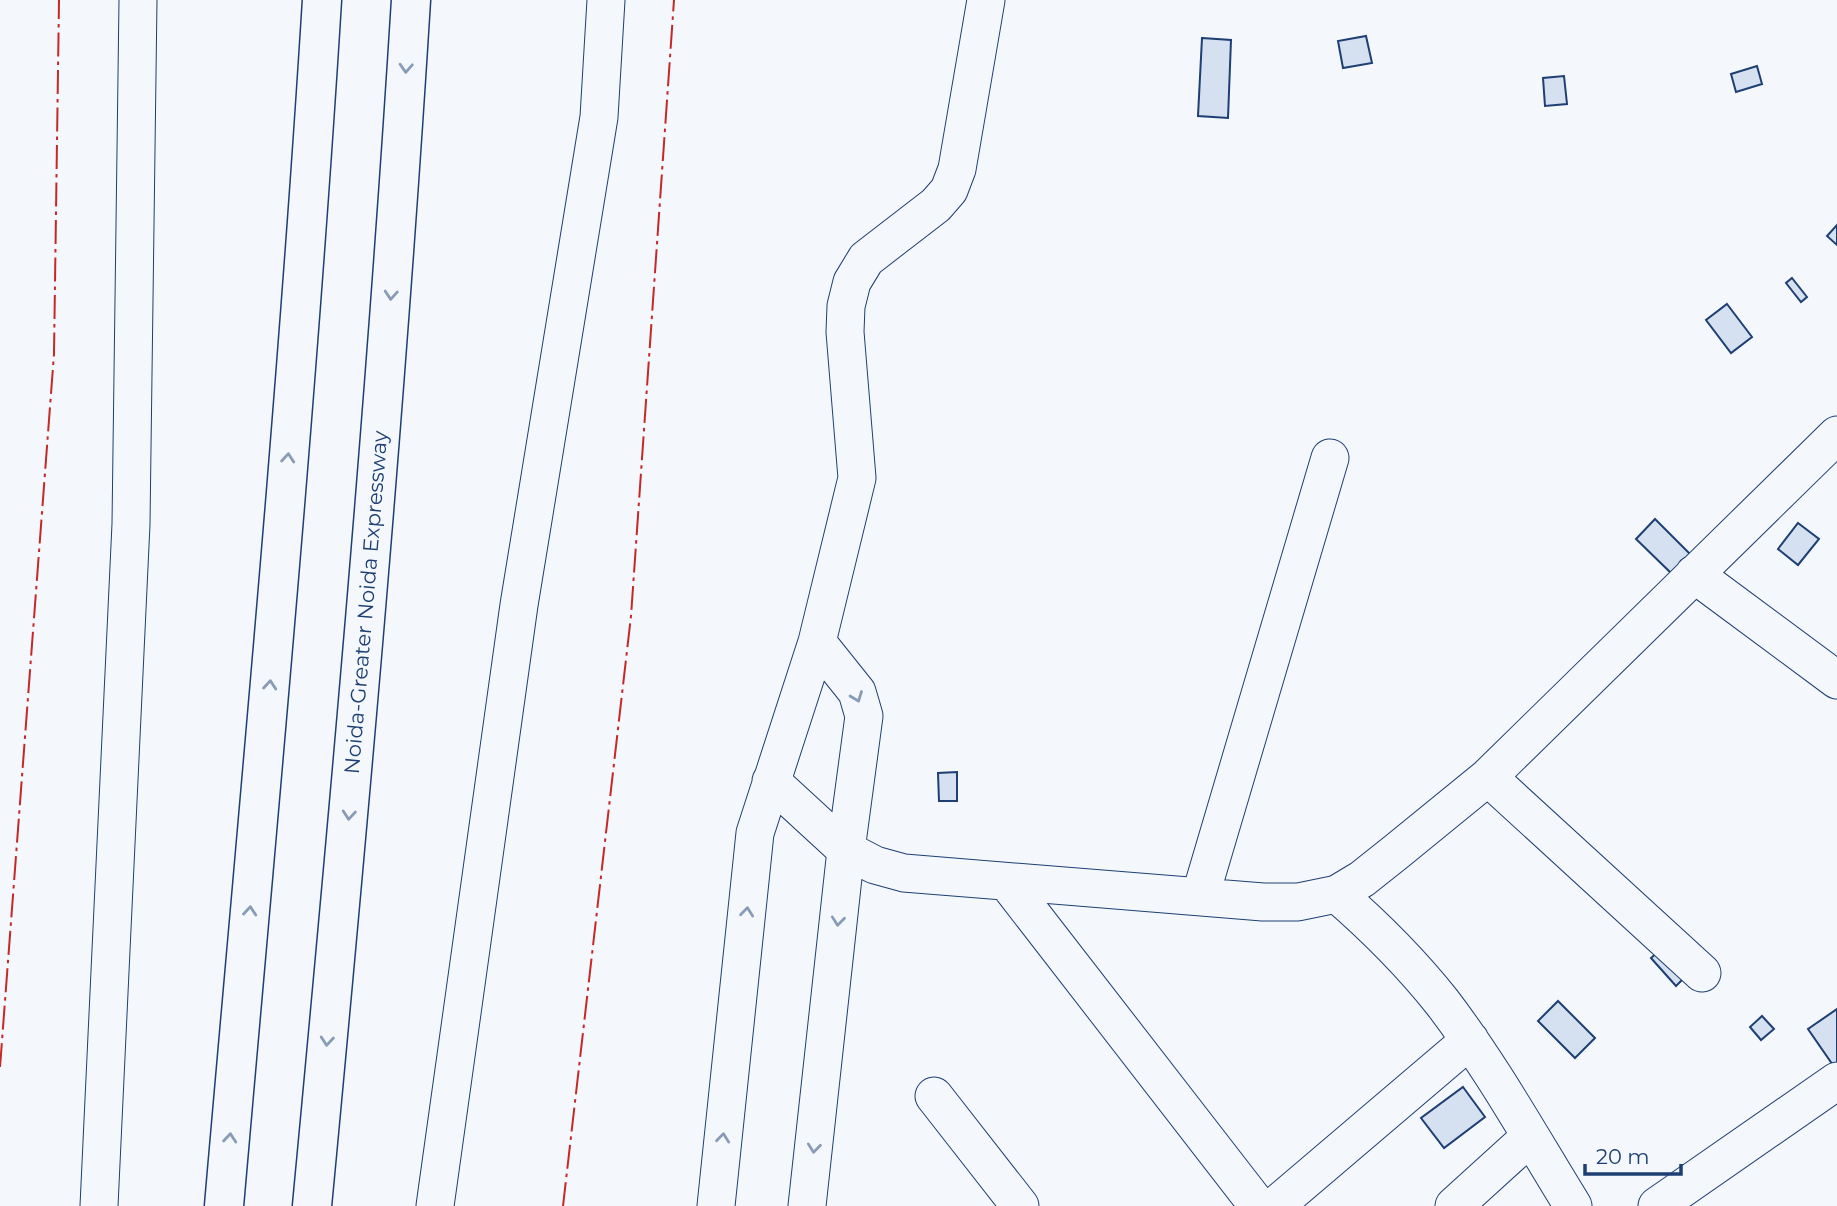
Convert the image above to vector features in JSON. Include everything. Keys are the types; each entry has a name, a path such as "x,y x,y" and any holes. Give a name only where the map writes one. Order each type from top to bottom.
{"highway":[{"path":"224,1206 274,635 312,163 322,0"},
{"name":"Noida-Greater Noida Expressway","path":"312,1206 361,682 411,0"}],"street":[{"path":"99,1206 131,524 138,0"},
{"path":"435,1206 519,605 599,117 607,0"},
{"path":"716,1206 755,833 817,642 857,478 845,332 846,306 852,282 866,259 936,205 949,190 957,169 986,0"},
{"path":"771,781 846,850 875,865 904,873 1263,902 1298,902 1337,894 1370,872 1488,777 1837,435"},
{"path":"1199,897 1329,458"},
{"path":"1694,574 1837,680"},
{"path":"807,1206 863,716 857,692 817,642"},
{"path":"1488,777 1702,973"},
{"path":"1007,882 1258,1206"},
{"path":"1337,894 1379,931 1440,1000 1470,1040 1573,1206"},
{"path":"1275,1206 1470,1040"},
{"path":"1657,1206 1837,1081"},
{"path":"934,1096 1020,1206"},
{"path":"1454,1206 1530,1137"}],"building":[{"path":"1366,36 1372,63 1343,68 1338,41"},
{"path":"1202,38 1231,40 1228,118 1198,116"},
{"path":"1757,66 1762,84 1736,92 1731,74"},
{"path":"1564,76 1567,104 1545,106 1543,78"},
{"path":"1837,225 1837,245 1827,236"},
{"path":"1792,278 1807,297 1801,302 1786,283"},
{"path":"1727,304 1752,337 1731,353 1706,320"},
{"path":"1655,519 1690,554 1671,573 1636,539"},
{"path":"1798,523 1819,539 1798,565 1778,549"},
{"path":"957,772 957,801 939,801 938,773"},
{"path":"1660,950 1684,978 1676,986 1651,958"},
{"path":"1558,1001 1595,1038 1575,1058 1538,1021"},
{"path":"1837,1009 1837,1071 1808,1029"},
{"path":"1762,1016 1774,1029 1761,1040 1750,1027"},
{"path":"1463,1087 1485,1117 1444,1148 1421,1118"}],"power":[{"path":"0,1067 54,354 59,0"},
{"path":"563,1206 631,616 674,0"}]}
